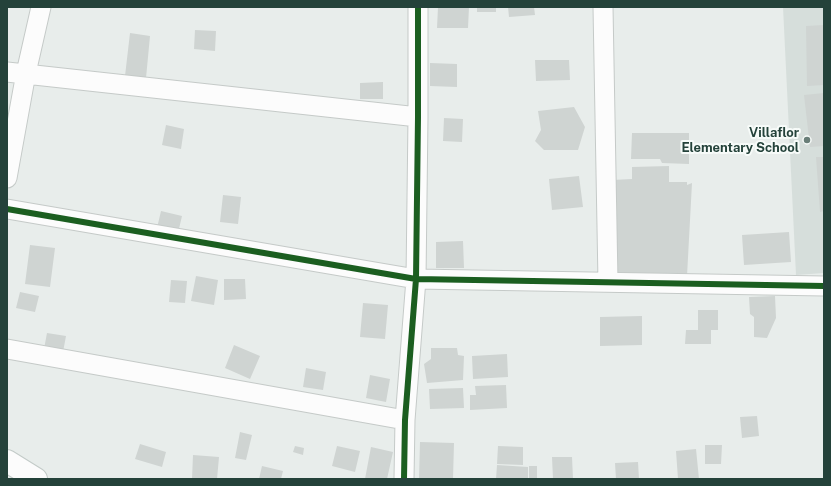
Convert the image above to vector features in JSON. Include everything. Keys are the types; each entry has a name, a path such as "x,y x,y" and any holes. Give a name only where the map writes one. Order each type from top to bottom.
{"main road":[{"path":"7,461 36,479"}],"street":[{"path":"7,178 26,73 41,7"},
{"path":"404,479 405,420 416,279 418,7"},
{"path":"603,7 608,282"},
{"path":"7,72 418,117"},
{"path":"7,209 416,279 824,286"},
{"path":"7,349 405,420"}],"shaded area":[{"name":"Villaflor Elementary School","path":"783,7 824,7 824,273 796,275"}],"building":[{"path":"438,7 469,7 468,28 437,28"},
{"path":"477,7 496,7 496,12 477,12"},
{"path":"508,7 534,7 535,15 509,17"},
{"path":"824,25 824,85 807,86 806,26"},
{"path":"195,30 216,31 215,51 194,49"},
{"path":"130,33 150,36 146,78 125,76"},
{"path":"535,60 569,60 570,80 536,81"},
{"path":"430,63 457,64 457,87 430,86"},
{"path":"383,82 383,99 360,99 360,83"},
{"path":"824,93 824,146 810,147 804,95"},
{"path":"574,107 585,127 578,150 544,150 535,141 541,130 538,111"},
{"path":"444,118 463,119 462,142 443,141"},
{"path":"166,125 184,129 181,149 162,145"},
{"path":"632,133 689,133 689,164 662,163 660,159 631,159"},
{"path":"816,157 824,157 824,211 820,212"},
{"path":"669,166 669,182 687,182 687,185 692,183 687,276 614,275 612,180 632,179 632,167"},
{"path":"579,176 583,207 552,210 549,179"},
{"path":"223,195 241,197 238,224 220,222"},
{"path":"161,211 182,216 178,233 157,228"},
{"path":"789,232 791,262 744,265 742,235"},
{"path":"463,241 464,268 436,268 436,242"},
{"path":"30,245 55,248 50,287 25,284"},
{"path":"196,276 218,280 214,305 191,301"},
{"path":"224,279 245,279 246,299 224,300"},
{"path":"171,280 187,281 185,303 169,302"},
{"path":"20,292 39,296 35,312 16,308"},
{"path":"775,296 776,318 767,338 754,337 754,317 750,314 749,297"},
{"path":"363,303 388,305 385,339 360,337"},
{"path":"698,310 718,310 718,330 711,330 711,344 685,344 686,330 698,330"},
{"path":"642,316 642,345 600,346 600,317"},
{"path":"47,333 66,336 63,352 44,349"},
{"path":"234,345 260,356 250,379 225,368"},
{"path":"431,348 457,348 458,355 464,356 463,380 427,383 424,364 431,359"},
{"path":"507,354 508,377 473,379 472,356"},
{"path":"306,368 326,372 323,390 303,387"},
{"path":"370,375 390,379 386,402 366,398"},
{"path":"506,385 507,408 470,410 470,395 476,395 475,386"},
{"path":"463,388 464,408 430,409 429,389"},
{"path":"757,416 759,436 742,438 740,417"},
{"path":"240,432 252,435 246,460 235,458"},
{"path":"420,442 454,443 453,479 419,479"},
{"path":"140,444 166,452 162,467 135,459"},
{"path":"705,445 722,445 721,464 705,464"},
{"path":"295,446 304,448 303,455 293,452"},
{"path":"337,446 360,451 355,472 332,466"},
{"path":"498,446 523,447 523,465 497,464"},
{"path":"371,447 393,452 387,479 365,479"},
{"path":"696,449 699,479 678,479 676,451"},
{"path":"193,455 219,457 217,479 192,479"},
{"path":"552,457 572,457 573,479 553,479"},
{"path":"638,462 639,479 616,479 615,463"},
{"path":"497,465 528,467 528,479 496,479"},
{"path":"262,466 283,471 281,479 259,479"},
{"path":"529,466 537,466 537,479 529,479"}],"cycle path":[{"path":"404,479 405,420 416,279 418,7"},
{"path":"7,209 416,279 824,286"}],"place":[{"name":"Villaflor Elementary School","path":"807,140"}]}
